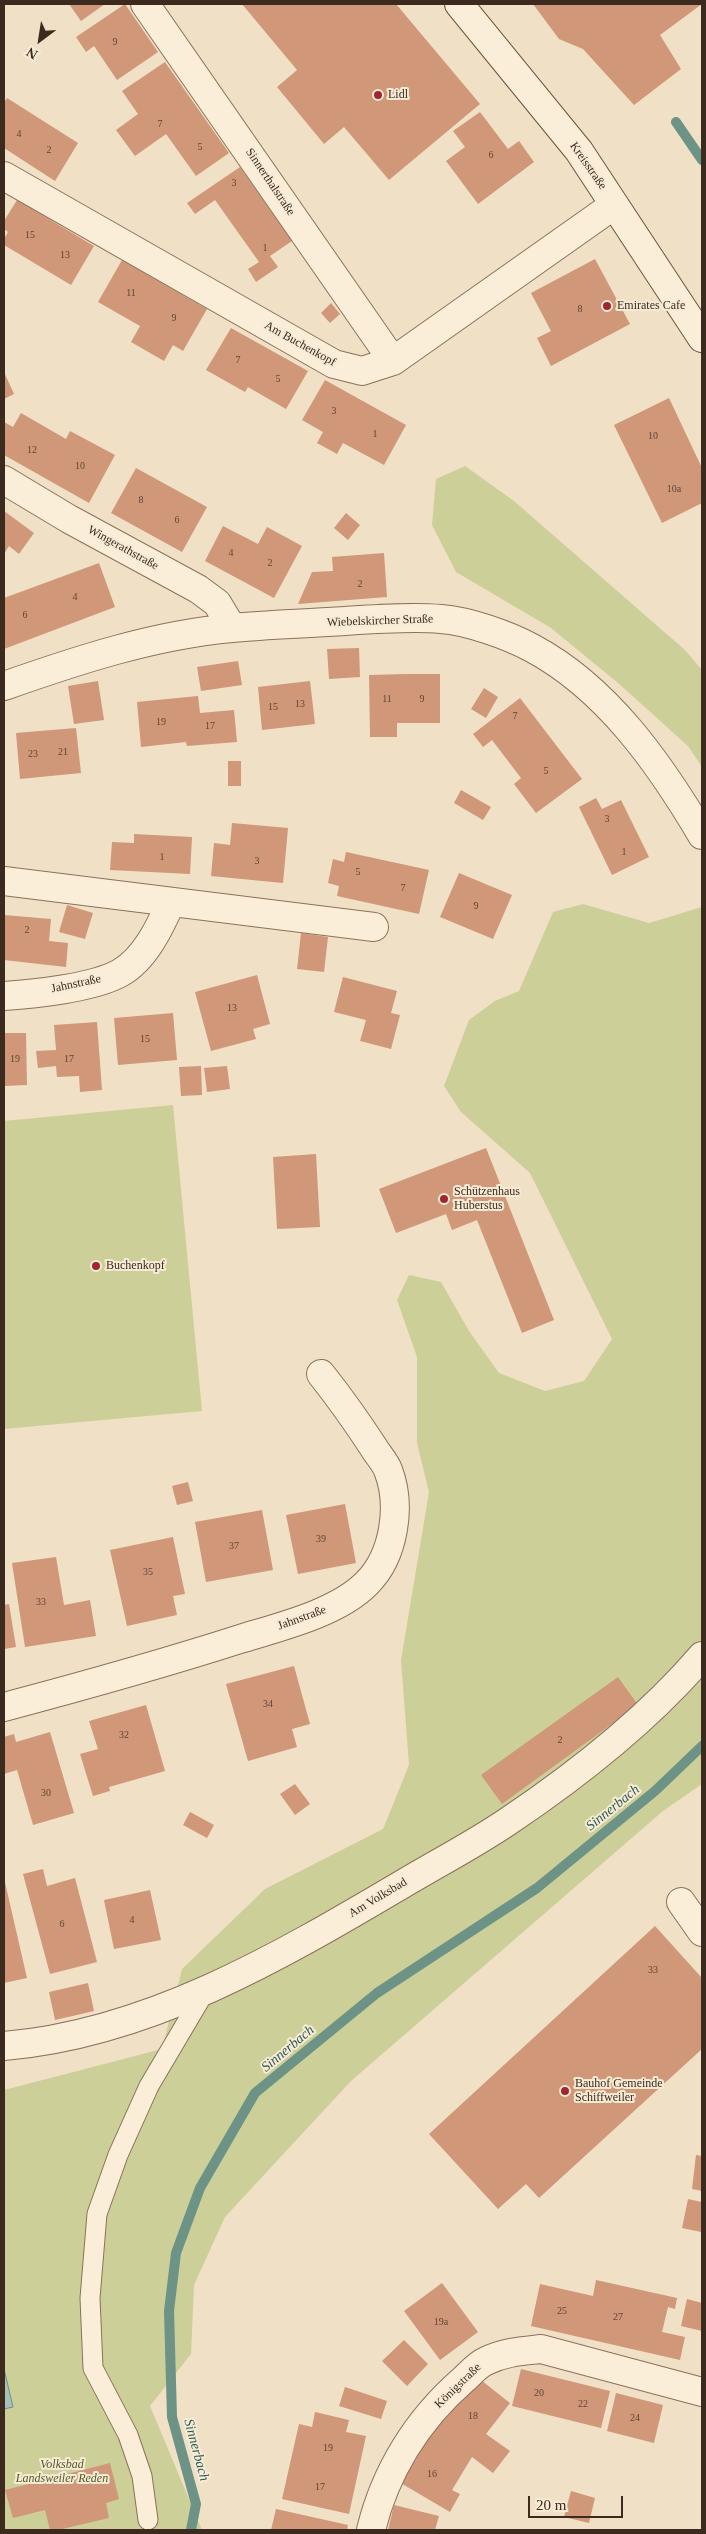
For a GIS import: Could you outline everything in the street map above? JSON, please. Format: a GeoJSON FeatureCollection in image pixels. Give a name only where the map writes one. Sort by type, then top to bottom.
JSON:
{"type":"FeatureCollection","features":[{"type":"Feature","properties":{"kind":"street","name":"Sinnerthalstraße"},"geometry":{"type":"LineString","coordinates":[[145,4],[393,362]]}},
{"type":"Feature","properties":{"kind":"street","name":"Kreisstraße"},"geometry":{"type":"LineString","coordinates":[[459,4],[578,151],[702,338]]}},
{"type":"Feature","properties":{"kind":"street","name":"Am Buchenkopf"},"geometry":{"type":"LineString","coordinates":[[4,176],[334,364],[362,371],[393,362],[614,204]]}},
{"type":"Feature","properties":{"kind":"street","name":"Wingerathstraße"},"geometry":{"type":"LineString","coordinates":[[4,480],[69,519],[198,589],[217,602],[232,628]]}},
{"type":"Feature","properties":{"kind":"street","name":"Wiebelskircher Straße"},"geometry":{"type":"LineString","coordinates":[[4,686],[106,652],[176,636],[232,628],[441,618],[486,629],[532,648],[569,672],[628,726],[671,783],[702,835]]}},
{"type":"Feature","properties":{"kind":"street"},"geometry":{"type":"LineString","coordinates":[[4,880],[374,927]]}},
{"type":"Feature","properties":{"kind":"street","name":"Jahnstraße"},"geometry":{"type":"LineString","coordinates":[[4,996],[99,981],[121,972],[142,953],[161,926],[171,902]]}},
{"type":"Feature","properties":{"kind":"street","name":"Jahnstraße"},"geometry":{"type":"LineString","coordinates":[[4,1707],[129,1674],[278,1627],[336,1605],[366,1584],[383,1561],[392,1536],[395,1505],[388,1470],[353,1415],[321,1374]]}},
{"type":"Feature","properties":{"kind":"street","name":"Am Volksbad"},"geometry":{"type":"LineString","coordinates":[[4,2046],[52,2040],[126,2020],[204,1993],[350,1915],[506,1822],[591,1760],[651,1708],[702,1656]]}},
{"type":"Feature","properties":{"kind":"street"},"geometry":{"type":"LineString","coordinates":[[681,1902],[702,1932]]}},
{"type":"Feature","properties":{"kind":"street","name":"Königstraße"},"geometry":{"type":"LineString","coordinates":[[371,2530],[389,2474],[415,2432],[448,2393],[484,2361],[514,2351],[541,2349],[702,2392]]}},
{"type":"Feature","properties":{"kind":"lane"},"geometry":{"type":"LineString","coordinates":[[148,2520],[142,2476],[128,2435],[93,2368],[90,2298],[97,2214],[118,2155],[149,2086],[204,1993]]}},
{"type":"Feature","properties":{"kind":"green space"},"geometry":{"type":"Polygon","coordinates":[[[465,466],[514,501],[685,650],[702,670],[702,767],[688,746],[618,683],[551,628],[456,572],[432,525],[436,479],[465,466]]]}},
{"type":"Feature","properties":{"kind":"green space","name":"Volksbad Landsweiler Reden"},"geometry":{"type":"Polygon","coordinates":[[[583,904],[649,923],[702,907],[702,1784],[663,1811],[351,2081],[225,2217],[194,2285],[191,2354],[150,2406],[202,2530],[4,2530],[4,2090],[162,2049],[182,1969],[265,1889],[383,1829],[409,1765],[401,1660],[429,1492],[417,1443],[417,1357],[397,1300],[409,1275],[441,1282],[469,1331],[499,1373],[545,1391],[584,1381],[612,1339],[530,1173],[461,1112],[444,1086],[469,1020],[495,1001],[519,991],[553,912],[583,904]]]}},
{"type":"Feature","properties":{"kind":"green space","name":"Buchenkopf"},"geometry":{"type":"Polygon","coordinates":[[[173,1105],[202,1411],[4,1429],[4,1121],[173,1105]]]}},
{"type":"Feature","properties":{"kind":"water"},"geometry":{"type":"Polygon","coordinates":[[[4,2369],[13,2407],[4,2409],[4,2369]]]}},
{"type":"Feature","properties":{"kind":"building"},"geometry":{"type":"Polygon","coordinates":[[[69,4],[105,4],[81,21],[69,4]]]}},
{"type":"Feature","properties":{"kind":"building"},"geometry":{"type":"Polygon","coordinates":[[[125,4],[158,52],[117,80],[94,46],[86,52],[76,37],[125,4]]]}},
{"type":"Feature","properties":{"kind":"building","name":"Lidl"},"geometry":{"type":"Polygon","coordinates":[[[242,4],[396,4],[480,104],[389,180],[344,127],[324,144],[277,87],[297,70],[242,4]]]}},
{"type":"Feature","properties":{"kind":"building"},"geometry":{"type":"Polygon","coordinates":[[[533,4],[702,4],[660,35],[681,69],[634,105],[583,49],[559,39],[533,4]]]}},
{"type":"Feature","properties":{"kind":"building"},"geometry":{"type":"Polygon","coordinates":[[[165,62],[229,153],[196,176],[166,134],[135,156],[116,130],[138,114],[122,91],[165,62]]]}},
{"type":"Feature","properties":{"kind":"building"},"geometry":{"type":"Polygon","coordinates":[[[7,98],[78,143],[55,181],[4,148],[4,103],[7,98]]]}},
{"type":"Feature","properties":{"kind":"building"},"geometry":{"type":"Polygon","coordinates":[[[480,112],[508,149],[519,141],[534,162],[478,204],[446,161],[465,147],[453,131],[480,112]]]}},
{"type":"Feature","properties":{"kind":"building"},"geometry":{"type":"Polygon","coordinates":[[[240,167],[292,241],[270,256],[278,267],[256,282],[248,269],[259,262],[215,200],[195,214],[187,203],[240,167]]]}},
{"type":"Feature","properties":{"kind":"building"},"geometry":{"type":"Polygon","coordinates":[[[17,200],[94,246],[71,285],[4,245],[4,239],[8,232],[4,229],[4,221],[17,200]]]}},
{"type":"Feature","properties":{"kind":"building"},"geometry":{"type":"Polygon","coordinates":[[[595,259],[630,324],[551,366],[537,338],[551,331],[531,293],[595,259]]]}},
{"type":"Feature","properties":{"kind":"building"},"geometry":{"type":"Polygon","coordinates":[[[122,260],[207,309],[183,351],[173,345],[164,361],[131,342],[140,326],[98,302],[122,260]]]}},
{"type":"Feature","properties":{"kind":"building"},"geometry":{"type":"Polygon","coordinates":[[[331,303],[340,314],[330,323],[321,313],[331,303]]]}},
{"type":"Feature","properties":{"kind":"building"},"geometry":{"type":"Polygon","coordinates":[[[231,328],[308,371],[286,409],[248,387],[245,392],[206,370],[231,328]]]}},
{"type":"Feature","properties":{"kind":"building"},"geometry":{"type":"Polygon","coordinates":[[[4,372],[14,394],[4,399],[4,372]]]}},
{"type":"Feature","properties":{"kind":"building"},"geometry":{"type":"Polygon","coordinates":[[[325,380],[406,425],[384,465],[343,443],[337,454],[317,443],[323,432],[302,420],[325,380]]]}},
{"type":"Feature","properties":{"kind":"building"},"geometry":{"type":"Polygon","coordinates":[[[669,398],[702,468],[702,503],[662,523],[614,425],[669,398]]]}},
{"type":"Feature","properties":{"kind":"building"},"geometry":{"type":"Polygon","coordinates":[[[21,413],[66,439],[70,431],[115,455],[89,503],[4,455],[4,422],[13,427],[21,413]]]}},
{"type":"Feature","properties":{"kind":"building"},"geometry":{"type":"Polygon","coordinates":[[[136,468],[207,507],[182,552],[111,513],[136,468]]]}},
{"type":"Feature","properties":{"kind":"building"},"geometry":{"type":"Polygon","coordinates":[[[4,511],[34,533],[19,554],[9,546],[4,554],[4,511]]]}},
{"type":"Feature","properties":{"kind":"building"},"geometry":{"type":"Polygon","coordinates":[[[346,513],[360,525],[348,540],[334,528],[346,513]]]}},
{"type":"Feature","properties":{"kind":"building"},"geometry":{"type":"Polygon","coordinates":[[[223,526],[258,544],[267,527],[302,546],[274,598],[205,561],[223,526]]]}},
{"type":"Feature","properties":{"kind":"building"},"geometry":{"type":"Polygon","coordinates":[[[384,553],[387,597],[298,604],[312,572],[333,571],[332,557],[384,553]]]}},
{"type":"Feature","properties":{"kind":"building"},"geometry":{"type":"Polygon","coordinates":[[[99,563],[115,607],[4,649],[4,598],[99,563]]]}},
{"type":"Feature","properties":{"kind":"building"},"geometry":{"type":"Polygon","coordinates":[[[359,648],[360,677],[329,679],[327,649],[359,648]]]}},
{"type":"Feature","properties":{"kind":"building"},"geometry":{"type":"Polygon","coordinates":[[[238,661],[242,685],[201,691],[197,667],[238,661]]]}},
{"type":"Feature","properties":{"kind":"building"},"geometry":{"type":"Polygon","coordinates":[[[440,674],[440,723],[397,723],[397,737],[370,737],[369,675],[440,674]]]}},
{"type":"Feature","properties":{"kind":"building"},"geometry":{"type":"Polygon","coordinates":[[[98,681],[104,720],[74,724],[68,686],[98,681]]]}},
{"type":"Feature","properties":{"kind":"building"},"geometry":{"type":"Polygon","coordinates":[[[310,681],[315,724],[262,730],[258,687],[310,681]]]}},
{"type":"Feature","properties":{"kind":"building"},"geometry":{"type":"Polygon","coordinates":[[[484,688],[498,697],[486,718],[471,709],[484,688]]]}},
{"type":"Feature","properties":{"kind":"building"},"geometry":{"type":"Polygon","coordinates":[[[198,696],[200,713],[234,710],[237,742],[187,746],[186,742],[141,747],[137,702],[198,696]]]}},
{"type":"Feature","properties":{"kind":"building"},"geometry":{"type":"Polygon","coordinates":[[[520,698],[582,779],[536,813],[514,784],[521,778],[492,740],[483,747],[473,734],[520,698]]]}},
{"type":"Feature","properties":{"kind":"building"},"geometry":{"type":"Polygon","coordinates":[[[76,728],[81,773],[20,779],[16,733],[76,728]]]}},
{"type":"Feature","properties":{"kind":"building"},"geometry":{"type":"Polygon","coordinates":[[[228,761],[241,761],[241,786],[228,786],[228,761]]]}},
{"type":"Feature","properties":{"kind":"building"},"geometry":{"type":"Polygon","coordinates":[[[461,790],[491,807],[483,820],[454,803],[461,790]]]}},
{"type":"Feature","properties":{"kind":"building"},"geometry":{"type":"Polygon","coordinates":[[[596,798],[602,809],[621,800],[649,857],[612,875],[579,807],[596,798]]]}},
{"type":"Feature","properties":{"kind":"building"},"geometry":{"type":"Polygon","coordinates":[[[232,823],[288,828],[283,883],[211,876],[214,843],[230,845],[232,823]]]}},
{"type":"Feature","properties":{"kind":"building"},"geometry":{"type":"Polygon","coordinates":[[[134,834],[192,837],[190,874],[110,870],[112,842],[134,843],[134,834]]]}},
{"type":"Feature","properties":{"kind":"building"},"geometry":{"type":"Polygon","coordinates":[[[346,852],[429,870],[419,914],[337,896],[339,886],[328,883],[333,859],[344,862],[346,852]]]}},
{"type":"Feature","properties":{"kind":"building"},"geometry":{"type":"Polygon","coordinates":[[[459,873],[512,895],[493,939],[440,917],[459,873]]]}},
{"type":"Feature","properties":{"kind":"building"},"geometry":{"type":"Polygon","coordinates":[[[67,905],[93,913],[85,939],[59,932],[67,905]]]}},
{"type":"Feature","properties":{"kind":"building"},"geometry":{"type":"Polygon","coordinates":[[[4,915],[51,919],[49,941],[68,943],[66,967],[4,960],[4,915]]]}},
{"type":"Feature","properties":{"kind":"building"},"geometry":{"type":"Polygon","coordinates":[[[301,933],[328,937],[324,972],[297,969],[301,933]]]}},
{"type":"Feature","properties":{"kind":"building"},"geometry":{"type":"Polygon","coordinates":[[[257,975],[270,1024],[253,1029],[256,1039],[211,1051],[195,992],[257,975]]]}},
{"type":"Feature","properties":{"kind":"building"},"geometry":{"type":"Polygon","coordinates":[[[343,977],[397,991],[391,1013],[400,1015],[391,1049],[360,1041],[366,1020],[334,1012],[343,977]]]}},
{"type":"Feature","properties":{"kind":"building"},"geometry":{"type":"Polygon","coordinates":[[[173,1013],[177,1060],[118,1065],[114,1018],[173,1013]]]}},
{"type":"Feature","properties":{"kind":"building"},"geometry":{"type":"Polygon","coordinates":[[[97,1022],[102,1090],[80,1092],[79,1076],[57,1077],[56,1066],[38,1068],[36,1051],[56,1050],[54,1025],[97,1022]]]}},
{"type":"Feature","properties":{"kind":"building"},"geometry":{"type":"Polygon","coordinates":[[[4,1033],[26,1033],[27,1085],[4,1086],[4,1033]]]}},
{"type":"Feature","properties":{"kind":"building"},"geometry":{"type":"Polygon","coordinates":[[[201,1066],[202,1095],[181,1096],[179,1067],[201,1066]]]}},
{"type":"Feature","properties":{"kind":"building"},"geometry":{"type":"Polygon","coordinates":[[[227,1066],[230,1089],[207,1092],[204,1068],[227,1066]]]}},
{"type":"Feature","properties":{"kind":"building","name":"Schützenhaus Huberstus"},"geometry":{"type":"Polygon","coordinates":[[[486,1148],[554,1320],[522,1333],[477,1220],[452,1230],[446,1214],[396,1233],[379,1189],[486,1148]]]}},
{"type":"Feature","properties":{"kind":"building"},"geometry":{"type":"Polygon","coordinates":[[[316,1154],[320,1227],[277,1229],[273,1157],[316,1154]]]}},
{"type":"Feature","properties":{"kind":"building"},"geometry":{"type":"Polygon","coordinates":[[[188,1482],[193,1501],[177,1505],[172,1486],[188,1482]]]}},
{"type":"Feature","properties":{"kind":"building"},"geometry":{"type":"Polygon","coordinates":[[[345,1504],[356,1563],[298,1574],[286,1515],[345,1504]]]}},
{"type":"Feature","properties":{"kind":"building"},"geometry":{"type":"Polygon","coordinates":[[[262,1510],[273,1570],[206,1582],[195,1522],[262,1510]]]}},
{"type":"Feature","properties":{"kind":"building"},"geometry":{"type":"Polygon","coordinates":[[[173,1537],[185,1594],[173,1596],[177,1615],[127,1626],[110,1550],[173,1537]]]}},
{"type":"Feature","properties":{"kind":"building"},"geometry":{"type":"Polygon","coordinates":[[[56,1557],[64,1605],[90,1600],[96,1636],[25,1647],[12,1563],[56,1557]]]}},
{"type":"Feature","properties":{"kind":"building"},"geometry":{"type":"Polygon","coordinates":[[[9,1604],[16,1647],[4,1649],[4,1605],[9,1604]]]}},
{"type":"Feature","properties":{"kind":"building"},"geometry":{"type":"Polygon","coordinates":[[[294,1666],[310,1724],[292,1729],[297,1747],[248,1761],[226,1684],[294,1666]]]}},
{"type":"Feature","properties":{"kind":"building"},"geometry":{"type":"Polygon","coordinates":[[[618,1677],[638,1705],[502,1804],[481,1775],[618,1677]]]}},
{"type":"Feature","properties":{"kind":"building"},"geometry":{"type":"Polygon","coordinates":[[[146,1705],[165,1771],[109,1787],[110,1791],[93,1796],[80,1754],[98,1749],[89,1721],[146,1705]]]}},
{"type":"Feature","properties":{"kind":"building"},"geometry":{"type":"Polygon","coordinates":[[[50,1732],[74,1813],[33,1825],[17,1770],[4,1774],[4,1737],[14,1734],[16,1742],[50,1732]]]}},
{"type":"Feature","properties":{"kind":"building"},"geometry":{"type":"Polygon","coordinates":[[[295,1784],[310,1804],[295,1815],[280,1794],[295,1784]]]}},
{"type":"Feature","properties":{"kind":"building"},"geometry":{"type":"Polygon","coordinates":[[[190,1812],[214,1825],[207,1838],[183,1825],[190,1812]]]}},
{"type":"Feature","properties":{"kind":"building"},"geometry":{"type":"Polygon","coordinates":[[[43,1869],[47,1886],[75,1878],[97,1962],[50,1974],[23,1874],[43,1869]]]}},
{"type":"Feature","properties":{"kind":"building"},"geometry":{"type":"Polygon","coordinates":[[[4,1878],[27,1978],[4,1983],[4,1878]]]}},
{"type":"Feature","properties":{"kind":"building"},"geometry":{"type":"Polygon","coordinates":[[[150,1890],[161,1940],[114,1949],[104,1900],[150,1890]]]}},
{"type":"Feature","properties":{"kind":"building","name":"Bauhof Gemeinde Schiffweiler"},"geometry":{"type":"Polygon","coordinates":[[[655,1926],[702,1978],[702,2049],[539,2198],[526,2184],[498,2209],[429,2134],[655,1926]]]}},
{"type":"Feature","properties":{"kind":"building"},"geometry":{"type":"Polygon","coordinates":[[[88,1983],[94,2011],[55,2020],[49,1992],[88,1983]]]}},
{"type":"Feature","properties":{"kind":"building"},"geometry":{"type":"Polygon","coordinates":[[[696,2155],[702,2156],[702,2191],[692,2189],[696,2155]]]}},
{"type":"Feature","properties":{"kind":"building"},"geometry":{"type":"Polygon","coordinates":[[[688,2199],[702,2202],[701,2232],[682,2228],[688,2199]]]}},
{"type":"Feature","properties":{"kind":"building"},"geometry":{"type":"Polygon","coordinates":[[[596,2280],[677,2298],[675,2309],[668,2307],[662,2332],[685,2337],[680,2360],[531,2326],[540,2284],[593,2296],[596,2280]]]}},
{"type":"Feature","properties":{"kind":"building"},"geometry":{"type":"Polygon","coordinates":[[[442,2283],[478,2332],[440,2360],[404,2311],[442,2283]]]}},
{"type":"Feature","properties":{"kind":"building"},"geometry":{"type":"Polygon","coordinates":[[[687,2299],[702,2303],[702,2331],[681,2326],[687,2299]]]}},
{"type":"Feature","properties":{"kind":"building"},"geometry":{"type":"Polygon","coordinates":[[[404,2340],[428,2364],[407,2386],[382,2361],[404,2340]]]}},
{"type":"Feature","properties":{"kind":"building"},"geometry":{"type":"Polygon","coordinates":[[[521,2369],[610,2391],[601,2428],[512,2406],[521,2369]]]}},
{"type":"Feature","properties":{"kind":"building"},"geometry":{"type":"Polygon","coordinates":[[[477,2377],[510,2403],[486,2434],[510,2451],[493,2473],[472,2457],[452,2490],[460,2494],[450,2512],[399,2482],[434,2430],[477,2377]]]}},
{"type":"Feature","properties":{"kind":"building"},"geometry":{"type":"Polygon","coordinates":[[[345,2387],[387,2401],[381,2419],[339,2406],[345,2387]]]}},
{"type":"Feature","properties":{"kind":"building"},"geometry":{"type":"Polygon","coordinates":[[[616,2393],[663,2405],[654,2443],[607,2431],[616,2393]]]}},
{"type":"Feature","properties":{"kind":"building"},"geometry":{"type":"Polygon","coordinates":[[[315,2412],[349,2420],[346,2432],[366,2436],[349,2514],[282,2499],[299,2424],[312,2427],[315,2412]]]}},
{"type":"Feature","properties":{"kind":"building"},"geometry":{"type":"Polygon","coordinates":[[[110,2463],[119,2499],[106,2503],[109,2518],[58,2530],[50,2530],[45,2510],[13,2518],[5,2490],[110,2463]]]}},
{"type":"Feature","properties":{"kind":"building"},"geometry":{"type":"Polygon","coordinates":[[[571,2491],[595,2498],[589,2523],[564,2517],[571,2491]]]}},
{"type":"Feature","properties":{"kind":"building"},"geometry":{"type":"Polygon","coordinates":[[[394,2505],[439,2516],[435,2530],[388,2530],[394,2505]]]}},
{"type":"Feature","properties":{"kind":"building"},"geometry":{"type":"Polygon","coordinates":[[[276,2509],[348,2525],[347,2530],[271,2530],[276,2509]]]}},
{"type":"Feature","properties":{"kind":"waterway","name":"Sinnerbach"},"geometry":{"type":"LineString","coordinates":[[676,122],[702,160]]}},
{"type":"Feature","properties":{"kind":"waterway","name":"Sinnerbach"},"geometry":{"type":"LineString","coordinates":[[191,2530],[196,2504],[172,2417],[169,2311],[176,2253],[200,2188],[255,2093],[377,1993],[537,1888],[655,1791],[702,1746]]}},
{"type":"Feature","properties":{"kind":"place","name":"Lidl"},"geometry":{"type":"Point","coordinates":[378,95]}},
{"type":"Feature","properties":{"kind":"place","name":"Emirates Cafe"},"geometry":{"type":"Point","coordinates":[607,306]}},
{"type":"Feature","properties":{"kind":"place","name":"Schützenhaus Huberstus"},"geometry":{"type":"Point","coordinates":[444,1199]}},
{"type":"Feature","properties":{"kind":"place","name":"Buchenkopf"},"geometry":{"type":"Point","coordinates":[96,1266]}},
{"type":"Feature","properties":{"kind":"place","name":"Bauhof Gemeinde Schiffweiler"},"geometry":{"type":"Point","coordinates":[565,2091]}}]}
